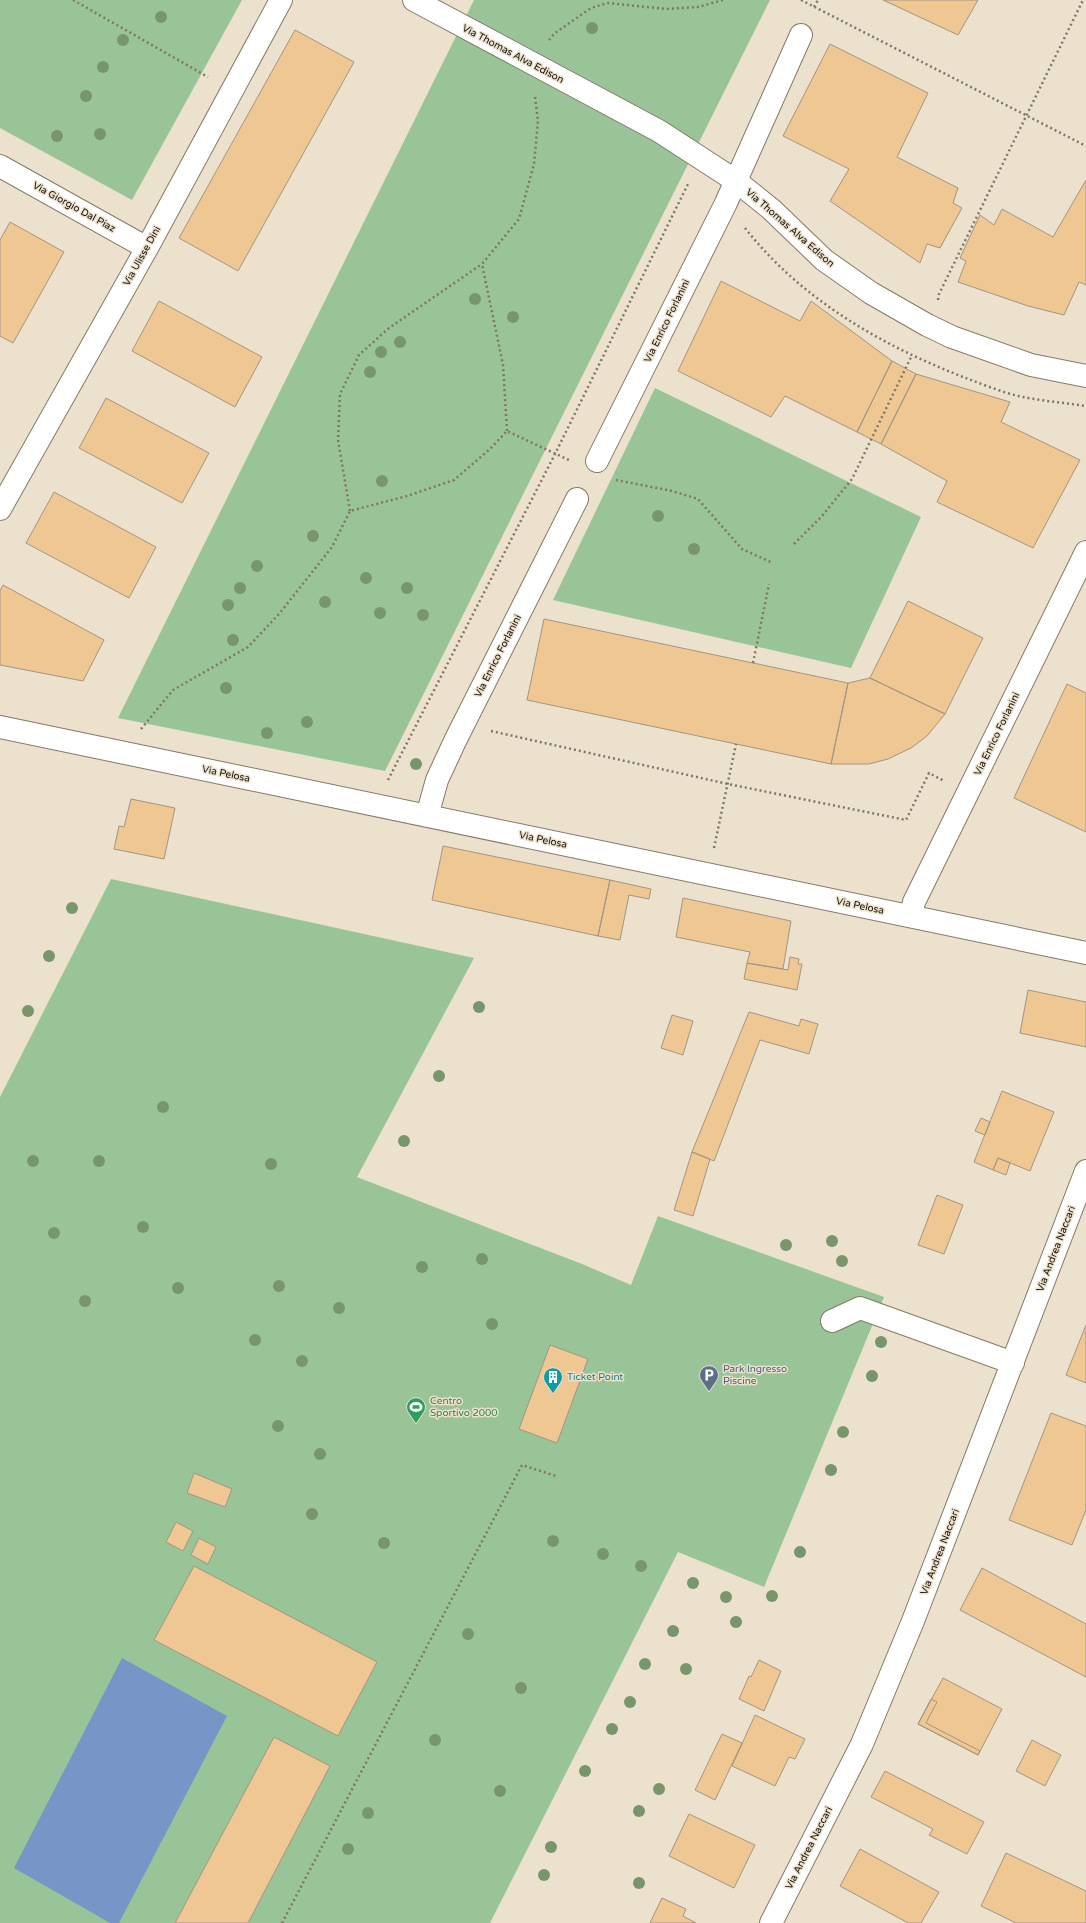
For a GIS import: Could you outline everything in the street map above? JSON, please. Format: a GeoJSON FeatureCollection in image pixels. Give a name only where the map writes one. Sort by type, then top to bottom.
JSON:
{"type":"FeatureCollection","features":[{"type":"Feature","properties":{"kind":"street","name":"Via Ulisse Dini"},"geometry":{"type":"LineString","coordinates":[[0,509],[147,248],[281,0]]}},
{"type":"Feature","properties":{"kind":"street","name":"Via Thomas Alva Edison"},"geometry":{"type":"LineString","coordinates":[[414,0],[659,131],[736,181],[771,209],[824,260],[871,293],[927,326],[952,337],[1030,365],[1086,376]]}},
{"type":"Feature","properties":{"kind":"street"},"geometry":{"type":"LineString","coordinates":[[736,181],[801,35]]}},
{"type":"Feature","properties":{"kind":"street","name":"Via Giorgio Dal Piaz"},"geometry":{"type":"LineString","coordinates":[[0,166],[147,248]]}},
{"type":"Feature","properties":{"kind":"street","name":"Via Enrico Forlanini"},"geometry":{"type":"LineString","coordinates":[[597,461],[736,181]]}},
{"type":"Feature","properties":{"kind":"street","name":"Via Enrico Forlanini"},"geometry":{"type":"LineString","coordinates":[[427,816],[437,780],[452,748],[577,499]]}},
{"type":"Feature","properties":{"kind":"street","name":"Via Enrico Forlanini"},"geometry":{"type":"LineString","coordinates":[[911,916],[914,902],[1086,552]]}},
{"type":"Feature","properties":{"kind":"street","name":"Via Pelosa"},"geometry":{"type":"LineString","coordinates":[[0,727],[1086,952]]}},
{"type":"Feature","properties":{"kind":"street","name":"Via Andrea Naccari"},"geometry":{"type":"LineString","coordinates":[[771,1923],[862,1744],[913,1621],[1013,1362],[1079,1211],[1086,1171]]}},
{"type":"Feature","properties":{"kind":"street"},"geometry":{"type":"LineString","coordinates":[[832,1321],[860,1308],[1013,1362]]}},
{"type":"Feature","properties":{"kind":"path"},"geometry":{"type":"LineString","coordinates":[[73,0],[209,78],[212,71]]}},
{"type":"Feature","properties":{"kind":"path"},"geometry":{"type":"LineString","coordinates":[[548,42],[555,33],[591,8],[608,2],[666,9],[698,7],[723,0]]}},
{"type":"Feature","properties":{"kind":"path"},"geometry":{"type":"LineString","coordinates":[[801,0],[1086,146]]}},
{"type":"Feature","properties":{"kind":"path"},"geometry":{"type":"LineString","coordinates":[[936,307],[939,294],[1025,115],[1083,0]]}},
{"type":"Feature","properties":{"kind":"path"},"geometry":{"type":"LineString","coordinates":[[138,734],[173,690],[248,647],[279,614],[332,547],[350,511],[338,440],[340,394],[359,355],[389,328],[482,264],[519,220],[534,164],[538,122],[535,97]]}},
{"type":"Feature","properties":{"kind":"path"},"geometry":{"type":"LineString","coordinates":[[385,784],[555,454],[689,182]]}},
{"type":"Feature","properties":{"kind":"path"},"geometry":{"type":"LineString","coordinates":[[350,511],[407,496],[454,480],[490,449],[507,431],[503,365],[482,264]]}},
{"type":"Feature","properties":{"kind":"path"},"geometry":{"type":"LineString","coordinates":[[794,544],[822,516],[852,479],[912,355]]}},
{"type":"Feature","properties":{"kind":"path"},"geometry":{"type":"LineString","coordinates":[[507,431],[574,462]]}},
{"type":"Feature","properties":{"kind":"path"},"geometry":{"type":"LineString","coordinates":[[614,480],[621,483],[672,491],[698,499],[742,549],[773,563]]}},
{"type":"Feature","properties":{"kind":"path"},"geometry":{"type":"LineString","coordinates":[[753,663],[769,584]]}},
{"type":"Feature","properties":{"kind":"path"},"geometry":{"type":"LineString","coordinates":[[488,731],[728,784],[906,820],[929,773],[968,793]]}},
{"type":"Feature","properties":{"kind":"path"},"geometry":{"type":"LineString","coordinates":[[713,854],[736,744]]}},
{"type":"Feature","properties":{"kind":"path"},"geometry":{"type":"LineString","coordinates":[[282,1923],[522,1465],[556,1476]]}},
{"type":"Feature","properties":{"kind":"green space"},"geometry":{"type":"Polygon","coordinates":[[[0,0],[242,0],[132,200],[0,128],[0,0]]]}},
{"type":"Feature","properties":{"kind":"green space"},"geometry":{"type":"Polygon","coordinates":[[[474,0],[770,0],[385,771],[118,718],[474,0]]]}},
{"type":"Feature","properties":{"kind":"green space"},"geometry":{"type":"Polygon","coordinates":[[[655,388],[921,517],[851,668],[553,600],[655,388]]]}},
{"type":"Feature","properties":{"kind":"green space","name":"Centro Sportivo 2000"},"geometry":{"type":"Polygon","coordinates":[[[111,879],[474,958],[357,1177],[582,1264],[631,1285],[658,1216],[884,1297],[764,1587],[678,1552],[490,1923],[0,1923],[0,1097],[111,879]]]}},
{"type":"Feature","properties":{"kind":"water"},"geometry":{"type":"Polygon","coordinates":[[[122,1658],[227,1716],[119,1923],[110,1923],[14,1868],[122,1658]]]}},
{"type":"Feature","properties":{"kind":"building"},"geometry":{"type":"Polygon","coordinates":[[[883,0],[978,0],[958,35],[883,0]]]}},
{"type":"Feature","properties":{"kind":"building"},"geometry":{"type":"Polygon","coordinates":[[[295,30],[354,62],[238,271],[179,238],[295,30]]]}},
{"type":"Feature","properties":{"kind":"building"},"geometry":{"type":"Polygon","coordinates":[[[830,44],[928,93],[897,157],[958,188],[953,203],[962,208],[940,248],[927,244],[920,263],[830,201],[849,169],[783,136],[830,44]]]}},
{"type":"Feature","properties":{"kind":"building"},"geometry":{"type":"Polygon","coordinates":[[[1086,180],[1086,285],[1079,282],[1064,315],[1028,306],[958,282],[966,261],[960,258],[980,215],[994,225],[1002,209],[1053,237],[1086,180]]]}},
{"type":"Feature","properties":{"kind":"building"},"geometry":{"type":"Polygon","coordinates":[[[10,222],[64,252],[13,343],[0,336],[0,240],[10,222]]]}},
{"type":"Feature","properties":{"kind":"building"},"geometry":{"type":"Polygon","coordinates":[[[721,281],[800,321],[811,301],[892,361],[857,432],[785,396],[771,417],[678,371],[721,281]]]}},
{"type":"Feature","properties":{"kind":"building"},"geometry":{"type":"Polygon","coordinates":[[[159,301],[262,357],[235,407],[132,351],[159,301]]]}},
{"type":"Feature","properties":{"kind":"building"},"geometry":{"type":"Polygon","coordinates":[[[892,361],[916,374],[881,444],[857,432],[892,361]]]}},
{"type":"Feature","properties":{"kind":"building"},"geometry":{"type":"Polygon","coordinates":[[[916,374],[1010,402],[1001,422],[1080,460],[1033,548],[937,502],[947,481],[881,444],[916,374]]]}},
{"type":"Feature","properties":{"kind":"building"},"geometry":{"type":"Polygon","coordinates":[[[106,398],[209,453],[182,503],[79,448],[106,398]]]}},
{"type":"Feature","properties":{"kind":"building"},"geometry":{"type":"Polygon","coordinates":[[[54,492],[156,547],[129,598],[26,543],[54,492]]]}},
{"type":"Feature","properties":{"kind":"building"},"geometry":{"type":"Polygon","coordinates":[[[3,585],[104,640],[83,681],[0,665],[0,591],[3,585]]]}},
{"type":"Feature","properties":{"kind":"building"},"geometry":{"type":"Polygon","coordinates":[[[908,601],[983,638],[945,714],[870,678],[908,601]]]}},
{"type":"Feature","properties":{"kind":"building"},"geometry":{"type":"Polygon","coordinates":[[[544,619],[848,683],[831,764],[527,700],[544,619]]]}},
{"type":"Feature","properties":{"kind":"building"},"geometry":{"type":"Polygon","coordinates":[[[870,678],[945,714],[927,736],[911,748],[888,759],[869,764],[831,764],[848,683],[870,678]]]}},
{"type":"Feature","properties":{"kind":"building"},"geometry":{"type":"Polygon","coordinates":[[[1067,684],[1086,693],[1086,832],[1014,798],[1067,684]]]}},
{"type":"Feature","properties":{"kind":"building"},"geometry":{"type":"Polygon","coordinates":[[[131,799],[175,808],[164,859],[114,849],[119,826],[124,827],[131,799]]]}},
{"type":"Feature","properties":{"kind":"building"},"geometry":{"type":"Polygon","coordinates":[[[443,846],[610,880],[598,936],[432,900],[443,846]]]}},
{"type":"Feature","properties":{"kind":"building"},"geometry":{"type":"Polygon","coordinates":[[[610,880],[651,889],[649,899],[629,895],[620,940],[598,936],[610,880]]]}},
{"type":"Feature","properties":{"kind":"building"},"geometry":{"type":"Polygon","coordinates":[[[683,898],[791,921],[783,969],[747,963],[750,952],[676,937],[683,898]]]}},
{"type":"Feature","properties":{"kind":"building"},"geometry":{"type":"Polygon","coordinates":[[[790,957],[799,959],[798,964],[802,964],[797,990],[744,979],[747,963],[788,970],[790,957]]]}},
{"type":"Feature","properties":{"kind":"building"},"geometry":{"type":"Polygon","coordinates":[[[1028,990],[1086,1002],[1086,1047],[1020,1033],[1028,990]]]}},
{"type":"Feature","properties":{"kind":"building"},"geometry":{"type":"Polygon","coordinates":[[[749,1012],[799,1026],[801,1019],[818,1024],[809,1054],[760,1040],[714,1161],[692,1152],[749,1012]]]}},
{"type":"Feature","properties":{"kind":"building"},"geometry":{"type":"Polygon","coordinates":[[[672,1015],[693,1021],[683,1055],[661,1048],[672,1015]]]}},
{"type":"Feature","properties":{"kind":"building"},"geometry":{"type":"Polygon","coordinates":[[[1002,1091],[1054,1112],[1030,1171],[998,1158],[993,1170],[974,1162],[1002,1091]]]}},
{"type":"Feature","properties":{"kind":"building"},"geometry":{"type":"Polygon","coordinates":[[[981,1118],[990,1122],[985,1135],[975,1131],[981,1118]]]}},
{"type":"Feature","properties":{"kind":"building"},"geometry":{"type":"Polygon","coordinates":[[[692,1152],[710,1159],[693,1216],[674,1210],[692,1152]]]}},
{"type":"Feature","properties":{"kind":"building"},"geometry":{"type":"Polygon","coordinates":[[[998,1158],[1010,1163],[1006,1175],[993,1170],[998,1158]]]}},
{"type":"Feature","properties":{"kind":"building"},"geometry":{"type":"Polygon","coordinates":[[[937,1195],[963,1205],[944,1254],[918,1245],[937,1195]]]}},
{"type":"Feature","properties":{"kind":"building"},"geometry":{"type":"Polygon","coordinates":[[[1086,1325],[1086,1383],[1066,1375],[1086,1325]]]}},
{"type":"Feature","properties":{"kind":"building","name":"Ticket Point"},"geometry":{"type":"Polygon","coordinates":[[[550,1345],[588,1359],[557,1443],[519,1429],[550,1345]]]}},
{"type":"Feature","properties":{"kind":"building"},"geometry":{"type":"Polygon","coordinates":[[[1051,1413],[1086,1426],[1086,1510],[1072,1545],[1009,1520],[1051,1413]]]}},
{"type":"Feature","properties":{"kind":"building"},"geometry":{"type":"Polygon","coordinates":[[[194,1473],[232,1489],[225,1507],[187,1493],[194,1473]]]}},
{"type":"Feature","properties":{"kind":"building"},"geometry":{"type":"Polygon","coordinates":[[[176,1522],[193,1531],[183,1551],[166,1542],[176,1522]]]}},
{"type":"Feature","properties":{"kind":"building"},"geometry":{"type":"Polygon","coordinates":[[[199,1538],[216,1547],[208,1564],[191,1555],[199,1538]]]}},
{"type":"Feature","properties":{"kind":"building"},"geometry":{"type":"Polygon","coordinates":[[[194,1566],[377,1662],[338,1736],[154,1640],[194,1566]]]}},
{"type":"Feature","properties":{"kind":"building"},"geometry":{"type":"Polygon","coordinates":[[[982,1568],[1086,1624],[1086,1677],[960,1610],[982,1568]]]}},
{"type":"Feature","properties":{"kind":"building"},"geometry":{"type":"Polygon","coordinates":[[[759,1660],[781,1671],[764,1711],[739,1699],[749,1676],[751,1677],[759,1660]]]}},
{"type":"Feature","properties":{"kind":"building"},"geometry":{"type":"Polygon","coordinates":[[[943,1678],[1002,1709],[978,1755],[918,1724],[943,1678]]]}},
{"type":"Feature","properties":{"kind":"building"},"geometry":{"type":"Polygon","coordinates":[[[931,1699],[937,1702],[926,1723],[980,1751],[978,1755],[918,1724],[931,1699]]]}},
{"type":"Feature","properties":{"kind":"building"},"geometry":{"type":"Polygon","coordinates":[[[755,1715],[805,1739],[795,1759],[789,1757],[775,1786],[732,1766],[755,1715]]]}},
{"type":"Feature","properties":{"kind":"building"},"geometry":{"type":"Polygon","coordinates":[[[722,1734],[742,1743],[715,1800],[695,1790],[722,1734]]]}},
{"type":"Feature","properties":{"kind":"building"},"geometry":{"type":"Polygon","coordinates":[[[274,1737],[330,1766],[248,1923],[175,1923],[274,1737]]]}},
{"type":"Feature","properties":{"kind":"building"},"geometry":{"type":"Polygon","coordinates":[[[1032,1740],[1061,1755],[1045,1786],[1016,1771],[1032,1740]]]}},
{"type":"Feature","properties":{"kind":"building"},"geometry":{"type":"Polygon","coordinates":[[[885,1771],[984,1822],[967,1854],[929,1835],[933,1829],[871,1797],[885,1771]]]}},
{"type":"Feature","properties":{"kind":"building"},"geometry":{"type":"Polygon","coordinates":[[[689,1814],[755,1845],[734,1888],[669,1856],[689,1814]]]}},
{"type":"Feature","properties":{"kind":"building"},"geometry":{"type":"Polygon","coordinates":[[[860,1849],[939,1892],[921,1923],[908,1923],[840,1886],[860,1849]]]}},
{"type":"Feature","properties":{"kind":"building"},"geometry":{"type":"Polygon","coordinates":[[[1006,1853],[1086,1891],[1086,1923],[1016,1923],[981,1906],[1006,1853]]]}},
{"type":"Feature","properties":{"kind":"building"},"geometry":{"type":"Polygon","coordinates":[[[662,1898],[686,1909],[683,1916],[696,1923],[650,1923],[662,1898]]]}},
{"type":"Feature","properties":{"kind":"place","name":"Park Ingresso Piscine"},"geometry":{"type":"Point","coordinates":[709,1392]}},
{"type":"Feature","properties":{"kind":"place","name":"Ticket Point"},"geometry":{"type":"Point","coordinates":[553,1394]}},
{"type":"Feature","properties":{"kind":"place","name":"Centro Sportivo 2000"},"geometry":{"type":"Point","coordinates":[416,1424]}}]}
